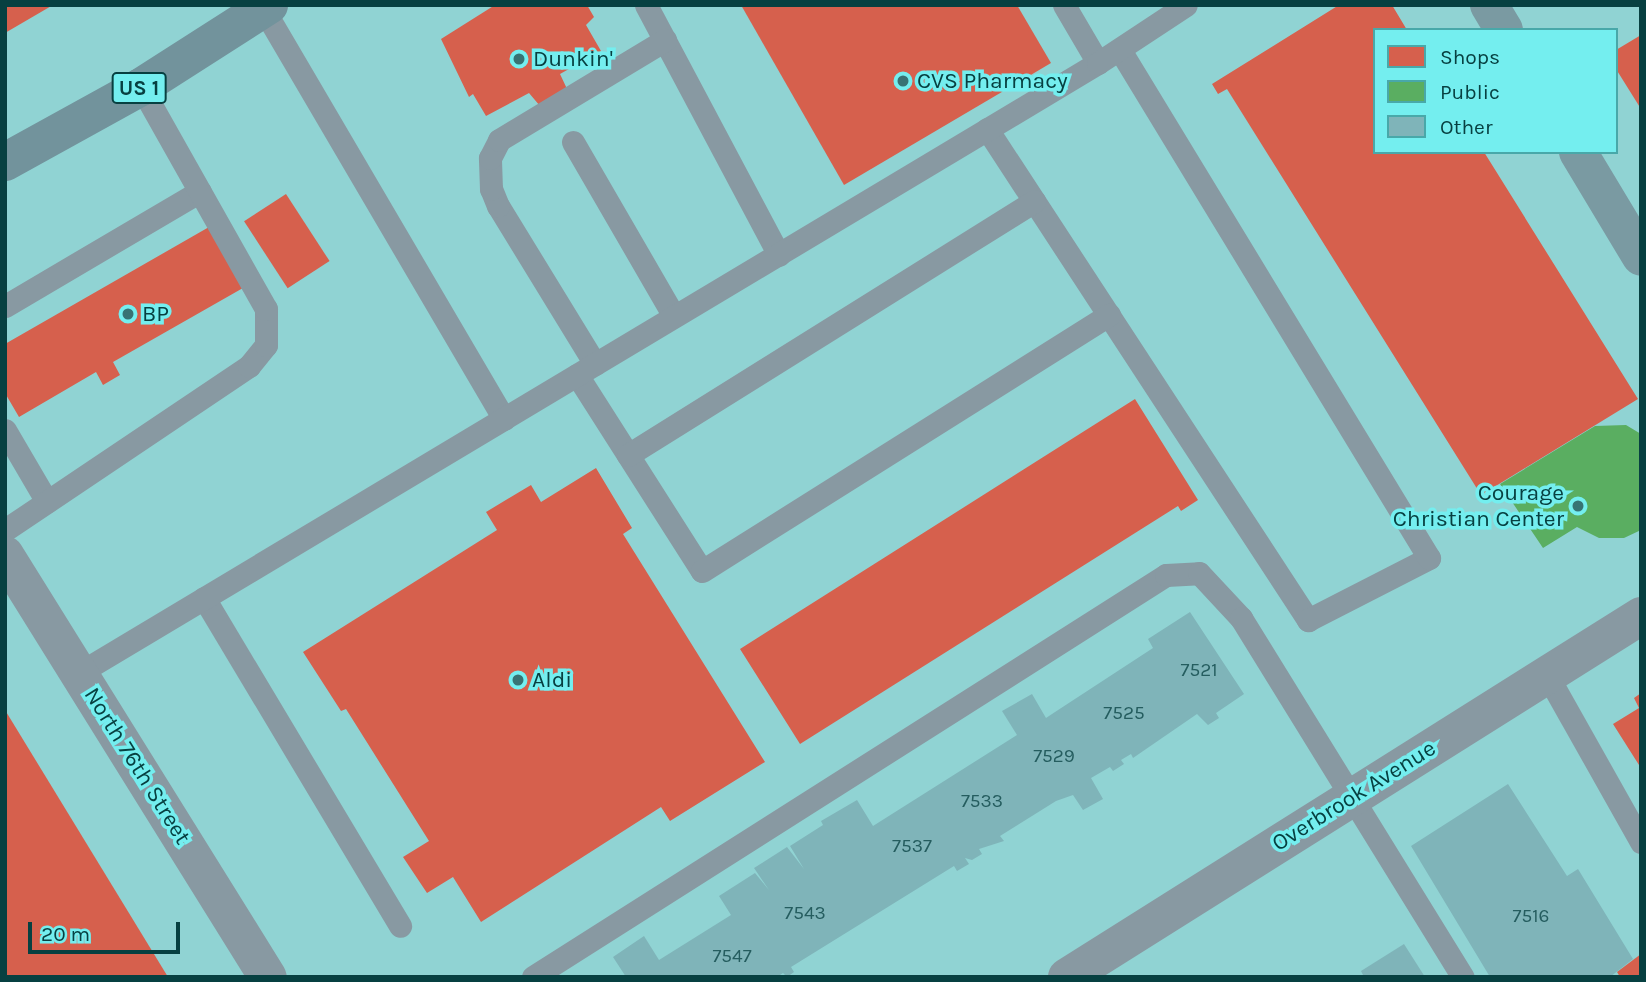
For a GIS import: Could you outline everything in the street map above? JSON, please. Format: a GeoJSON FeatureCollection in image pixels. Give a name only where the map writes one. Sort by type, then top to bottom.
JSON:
{"type":"FeatureCollection","features":[{"type":"Feature","properties":{"kind":"highway","name":"US 1"},"geometry":{"type":"LineString","coordinates":[[5,162],[141,87],[264,6]]}},
{"type":"Feature","properties":{"kind":"main road"},"geometry":{"type":"LineString","coordinates":[[1579,154],[1641,257]]}},
{"type":"Feature","properties":{"kind":"street","name":"North 76th Street"},"geometry":{"type":"LineString","coordinates":[[5,555],[268,977]]}},
{"type":"Feature","properties":{"kind":"street","name":"Overbrook Avenue"},"geometry":{"type":"LineString","coordinates":[[1067,977],[1641,616]]}},
{"type":"Feature","properties":{"kind":"lane"},"geometry":{"type":"LineString","coordinates":[[646,5],[779,254]]}},
{"type":"Feature","properties":{"kind":"lane"},"geometry":{"type":"LineString","coordinates":[[1064,5],[1098,63]]}},
{"type":"Feature","properties":{"kind":"lane"},"geometry":{"type":"LineString","coordinates":[[79,673],[1120,50],[1186,5]]}},
{"type":"Feature","properties":{"kind":"lane"},"geometry":{"type":"LineString","coordinates":[[264,6],[504,419]]}},
{"type":"Feature","properties":{"kind":"lane"},"geometry":{"type":"LineString","coordinates":[[665,40],[499,140],[490,158],[491,189],[628,455],[702,571],[1109,315]]}},
{"type":"Feature","properties":{"kind":"lane"},"geometry":{"type":"LineString","coordinates":[[988,129],[1308,620],[1429,558],[1120,50]]}},
{"type":"Feature","properties":{"kind":"lane"},"geometry":{"type":"LineString","coordinates":[[5,530],[249,366],[265,345],[265,309],[141,87]]}},
{"type":"Feature","properties":{"kind":"lane"},"geometry":{"type":"LineString","coordinates":[[573,142],[674,316]]}},
{"type":"Feature","properties":{"kind":"lane"},"geometry":{"type":"LineString","coordinates":[[5,306],[200,191]]}},
{"type":"Feature","properties":{"kind":"lane"},"geometry":{"type":"LineString","coordinates":[[628,455],[1034,201]]}},
{"type":"Feature","properties":{"kind":"lane"},"geometry":{"type":"LineString","coordinates":[[5,430],[47,502]]}},
{"type":"Feature","properties":{"kind":"lane"},"geometry":{"type":"LineString","coordinates":[[533,977],[1166,575],[1199,573],[1241,618],[1350,800],[1463,977]]}},
{"type":"Feature","properties":{"kind":"lane"},"geometry":{"type":"LineString","coordinates":[[204,598],[400,926]]}},
{"type":"Feature","properties":{"kind":"lane"},"geometry":{"type":"LineString","coordinates":[[1547,675],[1641,842]]}},
{"type":"Feature","properties":{"kind":"building: Shops"},"geometry":{"type":"Polygon","coordinates":[[[5,5],[53,5],[5,33],[5,5]]]}},
{"type":"Feature","properties":{"kind":"building: Shops","name":"Dunkin'"},"geometry":{"type":"Polygon","coordinates":[[[495,5],[587,5],[594,17],[586,25],[601,51],[560,74],[568,91],[540,106],[529,93],[486,116],[473,94],[469,97],[441,39],[495,5]]]}},
{"type":"Feature","properties":{"kind":"building: Shops","name":"CVS Pharmacy"},"geometry":{"type":"Polygon","coordinates":[[[741,5],[1017,5],[1051,63],[844,185],[741,5]]]}},
{"type":"Feature","properties":{"kind":"building: Shops"},"geometry":{"type":"Polygon","coordinates":[[[1339,5],[1392,5],[1406,28],[1373,28],[1373,154],[1485,154],[1638,399],[1481,495],[1227,89],[1218,94],[1212,84],[1339,5]]]}},
{"type":"Feature","properties":{"kind":"building: Shops"},"geometry":{"type":"Polygon","coordinates":[[[1641,35],[1641,109],[1618,72],[1618,49],[1641,35]]]}},
{"type":"Feature","properties":{"kind":"building: Shops"},"geometry":{"type":"Polygon","coordinates":[[[286,194],[330,261],[288,288],[244,221],[286,194]]]}},
{"type":"Feature","properties":{"kind":"building: Shops","name":"BP"},"geometry":{"type":"Polygon","coordinates":[[[216,223],[250,284],[113,362],[120,375],[103,385],[96,372],[19,417],[5,393],[5,344],[216,223]]]}},
{"type":"Feature","properties":{"kind":"building: Shops"},"geometry":{"type":"Polygon","coordinates":[[[1135,399],[1198,500],[1181,511],[1178,506],[800,744],[740,649],[1135,399]]]}},
{"type":"Feature","properties":{"kind":"building: Shops","name":"Aldi"},"geometry":{"type":"Polygon","coordinates":[[[596,468],[632,528],[623,534],[765,762],[670,821],[661,807],[481,922],[453,877],[427,893],[403,857],[429,841],[346,709],[341,711],[303,652],[497,530],[486,512],[531,485],[541,502],[596,468]]]}},
{"type":"Feature","properties":{"kind":"building: Shops"},"geometry":{"type":"Polygon","coordinates":[[[1641,693],[1639,765],[1613,724],[1639,708],[1634,698],[1641,693]]]}},
{"type":"Feature","properties":{"kind":"building: Shops"},"geometry":{"type":"Polygon","coordinates":[[[5,710],[168,977],[5,977],[5,710]]]}},
{"type":"Feature","properties":{"kind":"building: Shops"},"geometry":{"type":"Polygon","coordinates":[[[1641,954],[1641,977],[1620,977],[1617,972],[1641,954]]]}},
{"type":"Feature","properties":{"kind":"building: Public","name":"Courage Christian Center"},"geometry":{"type":"Polygon","coordinates":[[[1626,425],[1641,434],[1641,530],[1624,538],[1599,538],[1577,527],[1543,548],[1500,484],[1595,426],[1626,425]]]}},
{"type":"Feature","properties":{"kind":"building: Other"},"geometry":{"type":"Polygon","coordinates":[[[1190,612],[1244,694],[1216,713],[1219,718],[1208,725],[1197,714],[1133,758],[1131,754],[1121,760],[1124,764],[1113,771],[1110,767],[1091,778],[1103,799],[1083,810],[1073,795],[1056,801],[1000,836],[1004,841],[979,849],[982,854],[972,860],[965,858],[969,864],[957,871],[954,866],[791,967],[794,972],[787,977],[783,973],[777,977],[626,977],[613,957],[644,936],[659,960],[731,915],[719,896],[755,873],[769,890],[754,868],[787,847],[804,869],[790,846],[823,825],[821,821],[857,800],[873,826],[1017,735],[1002,711],[1032,694],[1046,718],[1153,648],[1148,639],[1190,612]]]}},
{"type":"Feature","properties":{"kind":"building: Other"},"geometry":{"type":"Polygon","coordinates":[[[1508,784],[1567,876],[1578,869],[1633,959],[1610,977],[1490,977],[1411,846],[1508,784]]]}},
{"type":"Feature","properties":{"kind":"building: Other"},"geometry":{"type":"Polygon","coordinates":[[[1404,944],[1425,977],[1364,977],[1361,971],[1404,944]]]}},
{"type":"Feature","properties":{"kind":"place","name":"Dunkin'"},"geometry":{"type":"Point","coordinates":[519,59]}},
{"type":"Feature","properties":{"kind":"place","name":"CVS Pharmacy"},"geometry":{"type":"Point","coordinates":[903,81]}},
{"type":"Feature","properties":{"kind":"place","name":"BP"},"geometry":{"type":"Point","coordinates":[128,314]}},
{"type":"Feature","properties":{"kind":"place","name":"Courage Christian Center"},"geometry":{"type":"Point","coordinates":[1578,506]}},
{"type":"Feature","properties":{"kind":"place","name":"Aldi"},"geometry":{"type":"Point","coordinates":[518,680]}}]}
